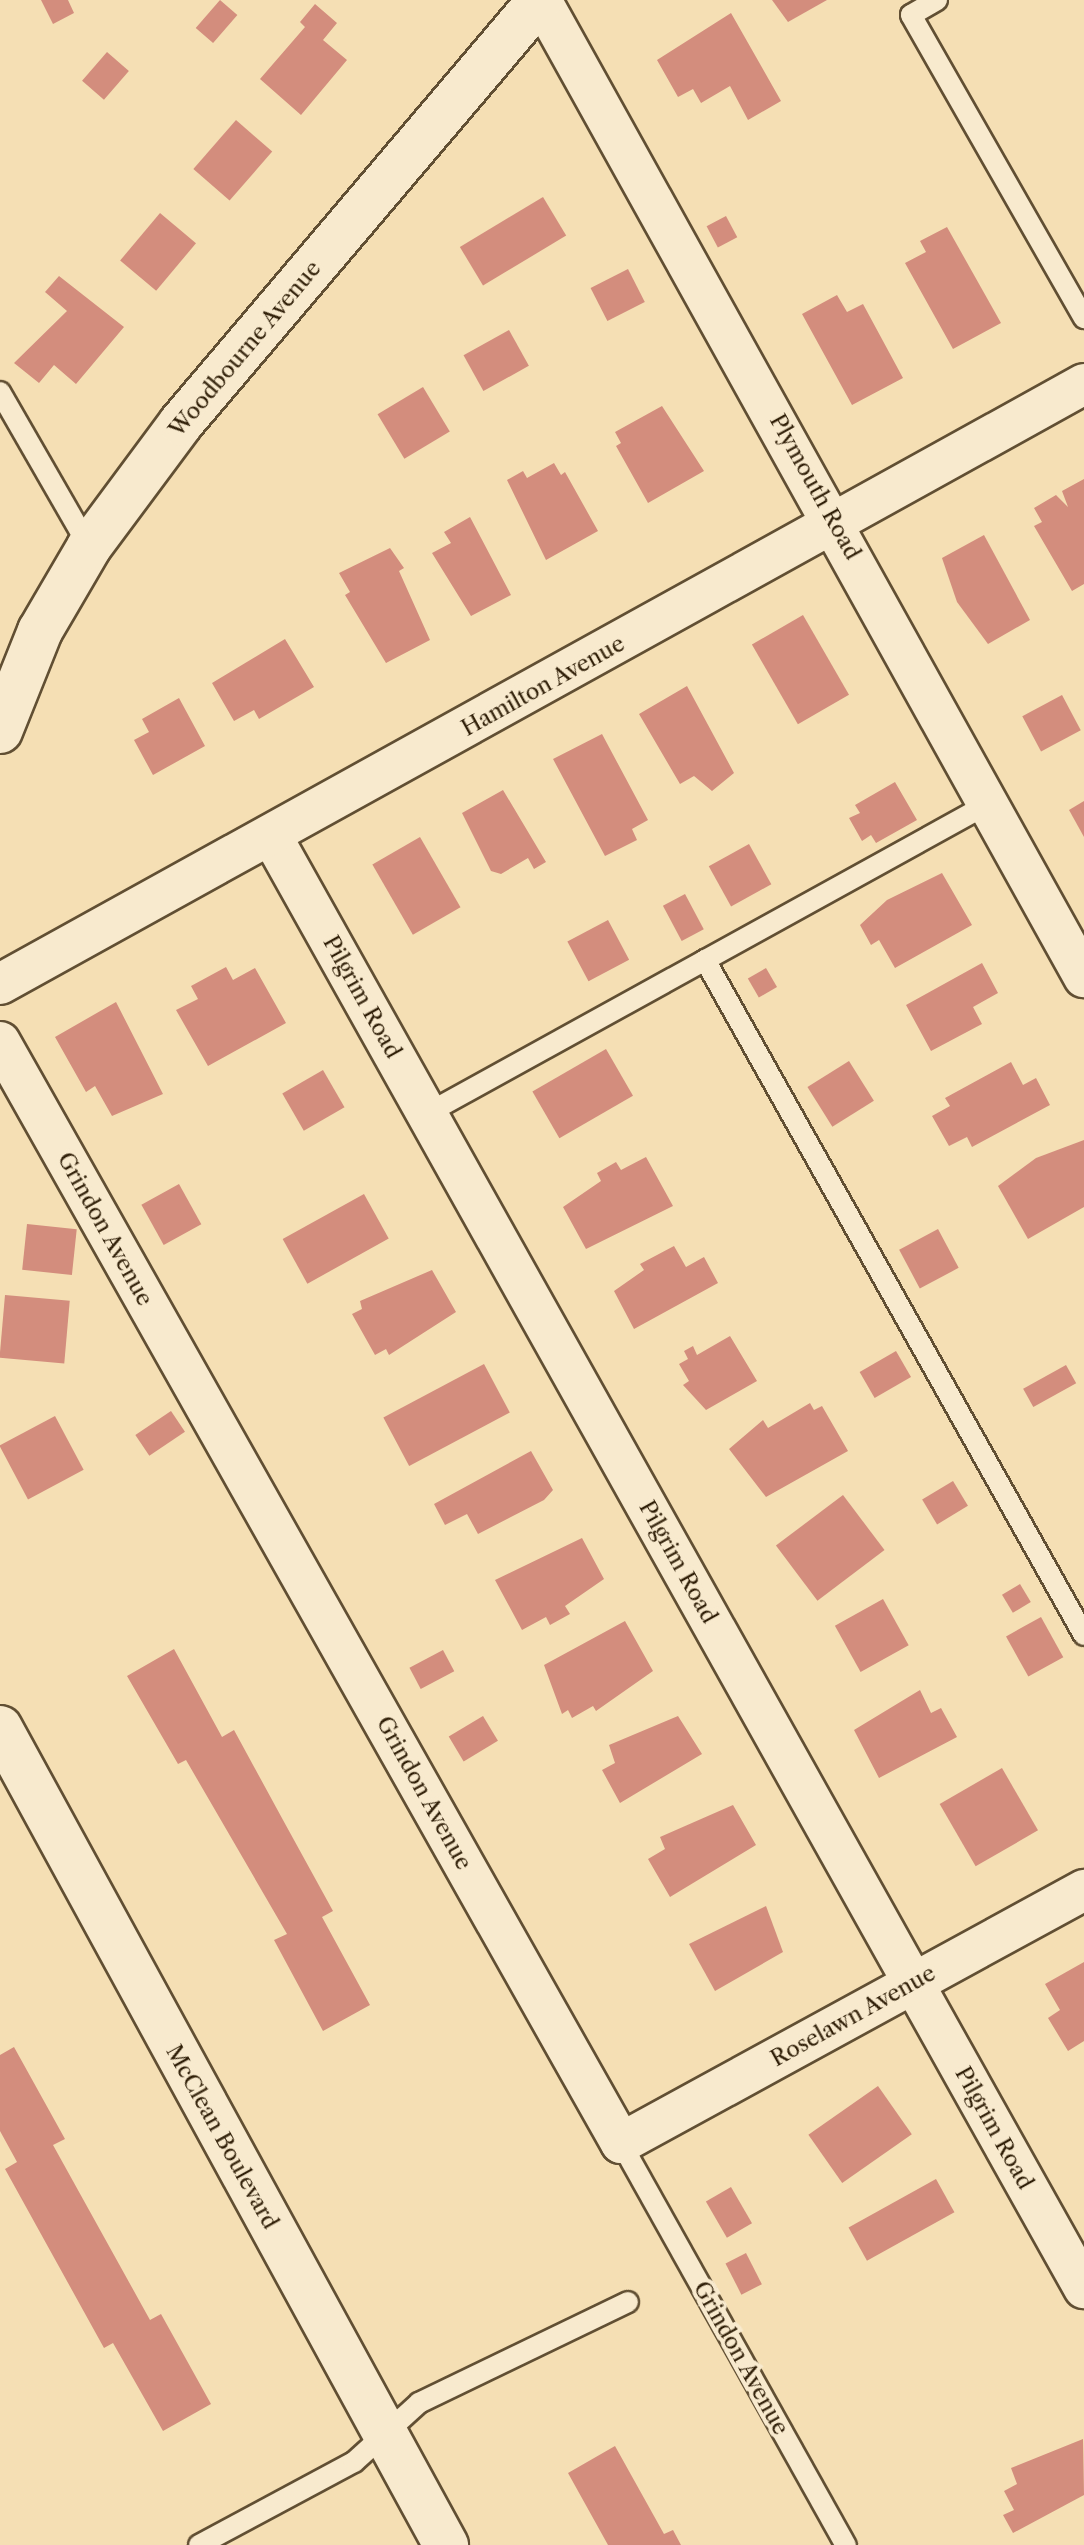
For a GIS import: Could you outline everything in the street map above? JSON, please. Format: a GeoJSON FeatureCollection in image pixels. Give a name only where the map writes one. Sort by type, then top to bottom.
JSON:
{"type":"FeatureCollection","features":[{"type":"Feature","properties":{"kind":"street","name":"Plymouth Road"},"geometry":{"type":"LineString","coordinates":[[541,0],[835,522],[1084,977]]}},
{"type":"Feature","properties":{"kind":"street","name":"Woodbourne Avenue"},"geometry":{"type":"LineString","coordinates":[[0,731],[40,631],[89,547],[181,423],[541,0]]}},
{"type":"Feature","properties":{"kind":"street","name":"Hamilton Avenue"},"geometry":{"type":"LineString","coordinates":[[0,984],[272,837],[1084,384]]}},
{"type":"Feature","properties":{"kind":"street","name":"Pilgrim Road"},"geometry":{"type":"LineString","coordinates":[[272,837],[1084,2288]]}},
{"type":"Feature","properties":{"kind":"street","name":"Grindon Avenue"},"geometry":{"type":"LineString","coordinates":[[0,1042],[621,2143]]}},
{"type":"Feature","properties":{"kind":"street","name":"McClean Boulevard"},"geometry":{"type":"LineString","coordinates":[[0,1728],[446,2545]]}},
{"type":"Feature","properties":{"kind":"street","name":"Roselawn Avenue"},"geometry":{"type":"LineString","coordinates":[[621,2143],[1084,1890]]}},
{"type":"Feature","properties":{"kind":"lane"},"geometry":{"type":"LineString","coordinates":[[937,0],[911,15],[1084,318]]}},
{"type":"Feature","properties":{"kind":"lane"},"geometry":{"type":"LineString","coordinates":[[0,392],[89,547]]}},
{"type":"Feature","properties":{"kind":"lane"},"geometry":{"type":"LineString","coordinates":[[428,1113],[988,804]]}},
{"type":"Feature","properties":{"kind":"lane"},"geometry":{"type":"LineString","coordinates":[[705,960],[1084,1635]]}},
{"type":"Feature","properties":{"kind":"lane","name":"Grindon Avenue"},"geometry":{"type":"LineString","coordinates":[[621,2143],[846,2545]]}},
{"type":"Feature","properties":{"kind":"lane"},"geometry":{"type":"LineString","coordinates":[[199,2545],[354,2462],[419,2403],[628,2302]]}},
{"type":"Feature","properties":{"kind":"building"},"geometry":{"type":"Polygon","coordinates":[[[41,0],[68,0],[74,13],[53,24],[41,0]]]}},
{"type":"Feature","properties":{"kind":"building"},"geometry":{"type":"Polygon","coordinates":[[[220,0],[237,15],[213,43],[196,28],[220,0]]]}},
{"type":"Feature","properties":{"kind":"building"},"geometry":{"type":"Polygon","coordinates":[[[772,0],[827,0],[788,22],[772,0]]]}},
{"type":"Feature","properties":{"kind":"building"},"geometry":{"type":"Polygon","coordinates":[[[315,4],[337,23],[323,40],[347,60],[301,115],[260,79],[305,27],[300,22],[315,4]]]}},
{"type":"Feature","properties":{"kind":"building"},"geometry":{"type":"Polygon","coordinates":[[[731,13],[781,101],[748,120],[730,86],[701,103],[693,89],[678,97],[657,60],[731,13]]]}},
{"type":"Feature","properties":{"kind":"building"},"geometry":{"type":"Polygon","coordinates":[[[107,52],[129,71],[104,100],[82,81],[107,52]]]}},
{"type":"Feature","properties":{"kind":"building"},"geometry":{"type":"Polygon","coordinates":[[[236,120],[272,151],[230,201],[193,169],[236,120]]]}},
{"type":"Feature","properties":{"kind":"building"},"geometry":{"type":"Polygon","coordinates":[[[543,197],[566,236],[483,286],[460,247],[543,197]]]}},
{"type":"Feature","properties":{"kind":"building"},"geometry":{"type":"Polygon","coordinates":[[[160,213],[196,243],[156,291],[120,260],[160,213]]]}},
{"type":"Feature","properties":{"kind":"building"},"geometry":{"type":"Polygon","coordinates":[[[726,216],[737,237],[718,248],[707,226],[726,216]]]}},
{"type":"Feature","properties":{"kind":"building"},"geometry":{"type":"Polygon","coordinates":[[[947,227],[1001,323],[953,349],[905,263],[926,252],[920,241],[947,227]]]}},
{"type":"Feature","properties":{"kind":"building"},"geometry":{"type":"Polygon","coordinates":[[[628,269],[645,302],[607,321],[591,288],[628,269]]]}},
{"type":"Feature","properties":{"kind":"building"},"geometry":{"type":"Polygon","coordinates":[[[59,276],[124,327],[76,384],[54,365],[39,383],[14,363],[67,311],[45,292],[59,276]]]}},
{"type":"Feature","properties":{"kind":"building"},"geometry":{"type":"Polygon","coordinates":[[[837,295],[847,312],[863,304],[903,378],[852,405],[802,314],[837,295]]]}},
{"type":"Feature","properties":{"kind":"building"},"geometry":{"type":"Polygon","coordinates":[[[509,330],[529,366],[483,391],[464,355],[509,330]]]}},
{"type":"Feature","properties":{"kind":"building"},"geometry":{"type":"Polygon","coordinates":[[[423,387],[450,432],[404,459],[378,414],[423,387]]]}},
{"type":"Feature","properties":{"kind":"building"},"geometry":{"type":"Polygon","coordinates":[[[662,406],[704,471],[648,503],[616,446],[621,443],[615,432],[662,406]]]}},
{"type":"Feature","properties":{"kind":"building"},"geometry":{"type":"Polygon","coordinates":[[[554,463],[561,475],[565,472],[598,531],[546,560],[507,480],[523,471],[527,478],[554,463]]]}},
{"type":"Feature","properties":{"kind":"building"},"geometry":{"type":"Polygon","coordinates":[[[1084,479],[1084,584],[1072,591],[1034,526],[1042,522],[1034,508],[1056,495],[1068,507],[1062,491],[1084,479]]]}},
{"type":"Feature","properties":{"kind":"building"},"geometry":{"type":"Polygon","coordinates":[[[470,517],[511,595],[471,616],[432,553],[451,543],[444,532],[470,517]]]}},
{"type":"Feature","properties":{"kind":"building"},"geometry":{"type":"Polygon","coordinates":[[[984,535],[1030,620],[988,644],[957,602],[942,558],[984,535]]]}},
{"type":"Feature","properties":{"kind":"building"},"geometry":{"type":"Polygon","coordinates":[[[390,548],[404,568],[399,571],[430,640],[386,663],[345,595],[350,592],[339,573],[390,548]]]}},
{"type":"Feature","properties":{"kind":"building"},"geometry":{"type":"Polygon","coordinates":[[[803,615],[849,695],[798,724],[752,644],[803,615]]]}},
{"type":"Feature","properties":{"kind":"building"},"geometry":{"type":"Polygon","coordinates":[[[285,639],[314,687],[259,719],[254,710],[234,721],[212,683],[285,639]]]}},
{"type":"Feature","properties":{"kind":"building"},"geometry":{"type":"Polygon","coordinates":[[[687,686],[734,773],[712,791],[694,776],[680,784],[639,714],[687,686]]]}},
{"type":"Feature","properties":{"kind":"building"},"geometry":{"type":"Polygon","coordinates":[[[1062,695],[1081,730],[1041,751],[1022,716],[1062,695]]]}},
{"type":"Feature","properties":{"kind":"building"},"geometry":{"type":"Polygon","coordinates":[[[179,698],[205,746],[153,775],[134,740],[149,732],[142,719],[179,698]]]}},
{"type":"Feature","properties":{"kind":"building"},"geometry":{"type":"Polygon","coordinates":[[[602,734],[648,820],[632,829],[637,840],[605,856],[553,759],[602,734]]]}},
{"type":"Feature","properties":{"kind":"building"},"geometry":{"type":"Polygon","coordinates":[[[895,782],[917,820],[876,843],[871,835],[862,841],[849,818],[860,813],[855,805],[895,782]]]}},
{"type":"Feature","properties":{"kind":"building"},"geometry":{"type":"Polygon","coordinates":[[[503,790],[546,862],[534,869],[528,858],[501,874],[491,871],[462,813],[503,790]]]}},
{"type":"Feature","properties":{"kind":"building"},"geometry":{"type":"Polygon","coordinates":[[[1084,801],[1084,837],[1069,810],[1084,801]]]}},
{"type":"Feature","properties":{"kind":"building"},"geometry":{"type":"Polygon","coordinates":[[[420,837],[461,907],[413,935],[372,864],[420,837]]]}},
{"type":"Feature","properties":{"kind":"building"},"geometry":{"type":"Polygon","coordinates":[[[749,844],[771,884],[731,907],[709,866],[749,844]]]}},
{"type":"Feature","properties":{"kind":"building"},"geometry":{"type":"Polygon","coordinates":[[[942,873],[972,925],[895,968],[879,940],[871,945],[860,925],[887,900],[942,873]]]}},
{"type":"Feature","properties":{"kind":"building"},"geometry":{"type":"Polygon","coordinates":[[[685,894],[704,929],[682,941],[663,906],[685,894]]]}},
{"type":"Feature","properties":{"kind":"building"},"geometry":{"type":"Polygon","coordinates":[[[608,920],[629,960],[589,981],[567,942],[608,920]]]}},
{"type":"Feature","properties":{"kind":"building"},"geometry":{"type":"Polygon","coordinates":[[[982,963],[998,993],[973,1007],[982,1024],[931,1051],[906,1005],[982,963]]]}},
{"type":"Feature","properties":{"kind":"building"},"geometry":{"type":"Polygon","coordinates":[[[226,967],[233,980],[255,968],[286,1023],[208,1066],[176,1010],[198,999],[191,986],[226,967]]]}},
{"type":"Feature","properties":{"kind":"building"},"geometry":{"type":"Polygon","coordinates":[[[766,968],[777,987],[759,998],[748,978],[766,968]]]}},
{"type":"Feature","properties":{"kind":"building"},"geometry":{"type":"Polygon","coordinates":[[[116,1002],[163,1094],[112,1116],[95,1086],[86,1092],[55,1037],[116,1002]]]}},
{"type":"Feature","properties":{"kind":"building"},"geometry":{"type":"Polygon","coordinates":[[[606,1049],[633,1096],[559,1138],[532,1092],[606,1049]]]}},
{"type":"Feature","properties":{"kind":"building"},"geometry":{"type":"Polygon","coordinates":[[[849,1061],[874,1101],[832,1127],[807,1087],[849,1061]]]}},
{"type":"Feature","properties":{"kind":"building"},"geometry":{"type":"Polygon","coordinates":[[[1011,1062],[1023,1085],[1036,1078],[1050,1105],[972,1147],[967,1137],[949,1146],[932,1116],[950,1106],[945,1098],[1011,1062]]]}},
{"type":"Feature","properties":{"kind":"building"},"geometry":{"type":"Polygon","coordinates":[[[323,1070],[344,1107],[304,1131],[282,1094],[323,1070]]]}},
{"type":"Feature","properties":{"kind":"building"},"geometry":{"type":"Polygon","coordinates":[[[1084,1140],[1084,1207],[1028,1239],[998,1186],[1036,1158],[1084,1140]]]}},
{"type":"Feature","properties":{"kind":"building"},"geometry":{"type":"Polygon","coordinates":[[[646,1157],[673,1206],[586,1249],[563,1207],[601,1181],[597,1173],[616,1162],[621,1170],[646,1157]]]}},
{"type":"Feature","properties":{"kind":"building"},"geometry":{"type":"Polygon","coordinates":[[[179,1184],[201,1224],[164,1245],[141,1205],[179,1184]]]}},
{"type":"Feature","properties":{"kind":"building"},"geometry":{"type":"Polygon","coordinates":[[[364,1194],[389,1239],[307,1284],[283,1239],[364,1194]]]}},
{"type":"Feature","properties":{"kind":"building"},"geometry":{"type":"Polygon","coordinates":[[[27,1224],[77,1229],[72,1275],[22,1270],[27,1224]]]}},
{"type":"Feature","properties":{"kind":"building"},"geometry":{"type":"Polygon","coordinates":[[[938,1229],[959,1268],[920,1289],[899,1250],[938,1229]]]}},
{"type":"Feature","properties":{"kind":"building"},"geometry":{"type":"Polygon","coordinates":[[[674,1246],[686,1267],[704,1257],[718,1283],[634,1329],[614,1291],[644,1270],[640,1264],[674,1246]]]}},
{"type":"Feature","properties":{"kind":"building"},"geometry":{"type":"Polygon","coordinates":[[[432,1270],[456,1312],[389,1355],[386,1349],[375,1355],[352,1314],[362,1309],[360,1301],[432,1270]]]}},
{"type":"Feature","properties":{"kind":"building"},"geometry":{"type":"Polygon","coordinates":[[[5,1295],[70,1301],[64,1363],[0,1358],[5,1295]]]}},
{"type":"Feature","properties":{"kind":"building"},"geometry":{"type":"Polygon","coordinates":[[[730,1336],[757,1381],[706,1410],[683,1385],[689,1381],[679,1364],[688,1359],[684,1351],[693,1346],[697,1355],[730,1336]]]}},
{"type":"Feature","properties":{"kind":"building"},"geometry":{"type":"Polygon","coordinates":[[[896,1351],[911,1377],[875,1398],[860,1372],[896,1351]]]}},
{"type":"Feature","properties":{"kind":"building"},"geometry":{"type":"Polygon","coordinates":[[[484,1364],[510,1413],[409,1466],[383,1418],[484,1364]]]}},
{"type":"Feature","properties":{"kind":"building"},"geometry":{"type":"Polygon","coordinates":[[[1066,1365],[1076,1383],[1033,1407],[1023,1389],[1066,1365]]]}},
{"type":"Feature","properties":{"kind":"building"},"geometry":{"type":"Polygon","coordinates":[[[810,1403],[814,1410],[822,1406],[848,1451],[766,1497],[729,1449],[763,1420],[768,1428],[810,1403]]]}},
{"type":"Feature","properties":{"kind":"building"},"geometry":{"type":"Polygon","coordinates":[[[171,1411],[185,1432],[149,1456],[135,1435],[171,1411]]]}},
{"type":"Feature","properties":{"kind":"building"},"geometry":{"type":"Polygon","coordinates":[[[55,1416],[84,1470],[28,1499],[0,1445],[55,1416]]]}},
{"type":"Feature","properties":{"kind":"building"},"geometry":{"type":"Polygon","coordinates":[[[531,1451],[553,1490],[544,1500],[478,1534],[467,1514],[445,1525],[434,1504],[531,1451]]]}},
{"type":"Feature","properties":{"kind":"building"},"geometry":{"type":"Polygon","coordinates":[[[953,1481],[968,1506],[937,1524],[922,1500],[953,1481]]]}},
{"type":"Feature","properties":{"kind":"building"},"geometry":{"type":"Polygon","coordinates":[[[843,1495],[885,1550],[817,1601],[776,1546],[843,1495]]]}},
{"type":"Feature","properties":{"kind":"building"},"geometry":{"type":"Polygon","coordinates":[[[582,1538],[604,1579],[565,1606],[570,1614],[550,1625],[546,1617],[522,1630],[495,1580],[582,1538]]]}},
{"type":"Feature","properties":{"kind":"building"},"geometry":{"type":"Polygon","coordinates":[[[1020,1584],[1031,1602],[1013,1613],[1002,1595],[1020,1584]]]}},
{"type":"Feature","properties":{"kind":"building"},"geometry":{"type":"Polygon","coordinates":[[[883,1599],[909,1645],[861,1672],[835,1626],[883,1599]]]}},
{"type":"Feature","properties":{"kind":"building"},"geometry":{"type":"Polygon","coordinates":[[[1041,1617],[1063,1657],[1028,1677],[1006,1636],[1041,1617]]]}},
{"type":"Feature","properties":{"kind":"building"},"geometry":{"type":"Polygon","coordinates":[[[625,1621],[653,1671],[596,1711],[593,1706],[572,1718],[568,1710],[562,1714],[544,1665],[625,1621]]]}},
{"type":"Feature","properties":{"kind":"building"},"geometry":{"type":"Polygon","coordinates":[[[174,1649],[222,1737],[234,1730],[333,1911],[322,1917],[370,2005],[323,2031],[274,1940],[287,1934],[186,1760],[178,1764],[127,1676],[174,1649]]]}},
{"type":"Feature","properties":{"kind":"building"},"geometry":{"type":"Polygon","coordinates":[[[443,1650],[454,1671],[421,1689],[409,1668],[443,1650]]]}},
{"type":"Feature","properties":{"kind":"building"},"geometry":{"type":"Polygon","coordinates":[[[920,1690],[931,1713],[941,1708],[957,1737],[879,1778],[854,1730],[920,1690]]]}},
{"type":"Feature","properties":{"kind":"building"},"geometry":{"type":"Polygon","coordinates":[[[483,1716],[498,1741],[464,1761],[449,1737],[483,1716]]]}},
{"type":"Feature","properties":{"kind":"building"},"geometry":{"type":"Polygon","coordinates":[[[678,1716],[702,1754],[620,1803],[602,1770],[615,1763],[609,1745],[678,1716]]]}},
{"type":"Feature","properties":{"kind":"building"},"geometry":{"type":"Polygon","coordinates":[[[1002,1768],[1038,1830],[976,1866],[940,1804],[1002,1768]]]}},
{"type":"Feature","properties":{"kind":"building"},"geometry":{"type":"Polygon","coordinates":[[[733,1805],[756,1845],[670,1897],[648,1859],[665,1849],[660,1837],[733,1805]]]}},
{"type":"Feature","properties":{"kind":"building"},"geometry":{"type":"Polygon","coordinates":[[[766,1906],[783,1952],[715,1991],[689,1944],[766,1906]]]}},
{"type":"Feature","properties":{"kind":"building"},"geometry":{"type":"Polygon","coordinates":[[[1084,1962],[1084,2041],[1068,2051],[1048,2018],[1060,2010],[1045,1984],[1084,1962]]]}},
{"type":"Feature","properties":{"kind":"building"},"geometry":{"type":"Polygon","coordinates":[[[14,2047],[65,2139],[53,2145],[150,2320],[161,2314],[211,2404],[163,2431],[113,2343],[104,2348],[5,2169],[17,2162],[0,2131],[0,2055],[14,2047]]]}},
{"type":"Feature","properties":{"kind":"building"},"geometry":{"type":"Polygon","coordinates":[[[878,2086],[912,2134],[842,2183],[808,2135],[878,2086]]]}},
{"type":"Feature","properties":{"kind":"building"},"geometry":{"type":"Polygon","coordinates":[[[936,2179],[954,2212],[867,2261],[849,2227],[936,2179]]]}},
{"type":"Feature","properties":{"kind":"building"},"geometry":{"type":"Polygon","coordinates":[[[731,2187],[752,2223],[727,2238],[706,2202],[731,2187]]]}},
{"type":"Feature","properties":{"kind":"building"},"geometry":{"type":"Polygon","coordinates":[[[746,2253],[762,2284],[741,2295],[726,2263],[746,2253]]]}},
{"type":"Feature","properties":{"kind":"building"},"geometry":{"type":"Polygon","coordinates":[[[1083,2439],[1084,2495],[1013,2533],[1003,2515],[1014,2510],[1004,2491],[1017,2484],[1011,2468],[1083,2439]]]}},
{"type":"Feature","properties":{"kind":"building"},"geometry":{"type":"Polygon","coordinates":[[[615,2446],[664,2534],[673,2530],[681,2545],[608,2545],[568,2473],[615,2446]]]}}]}
